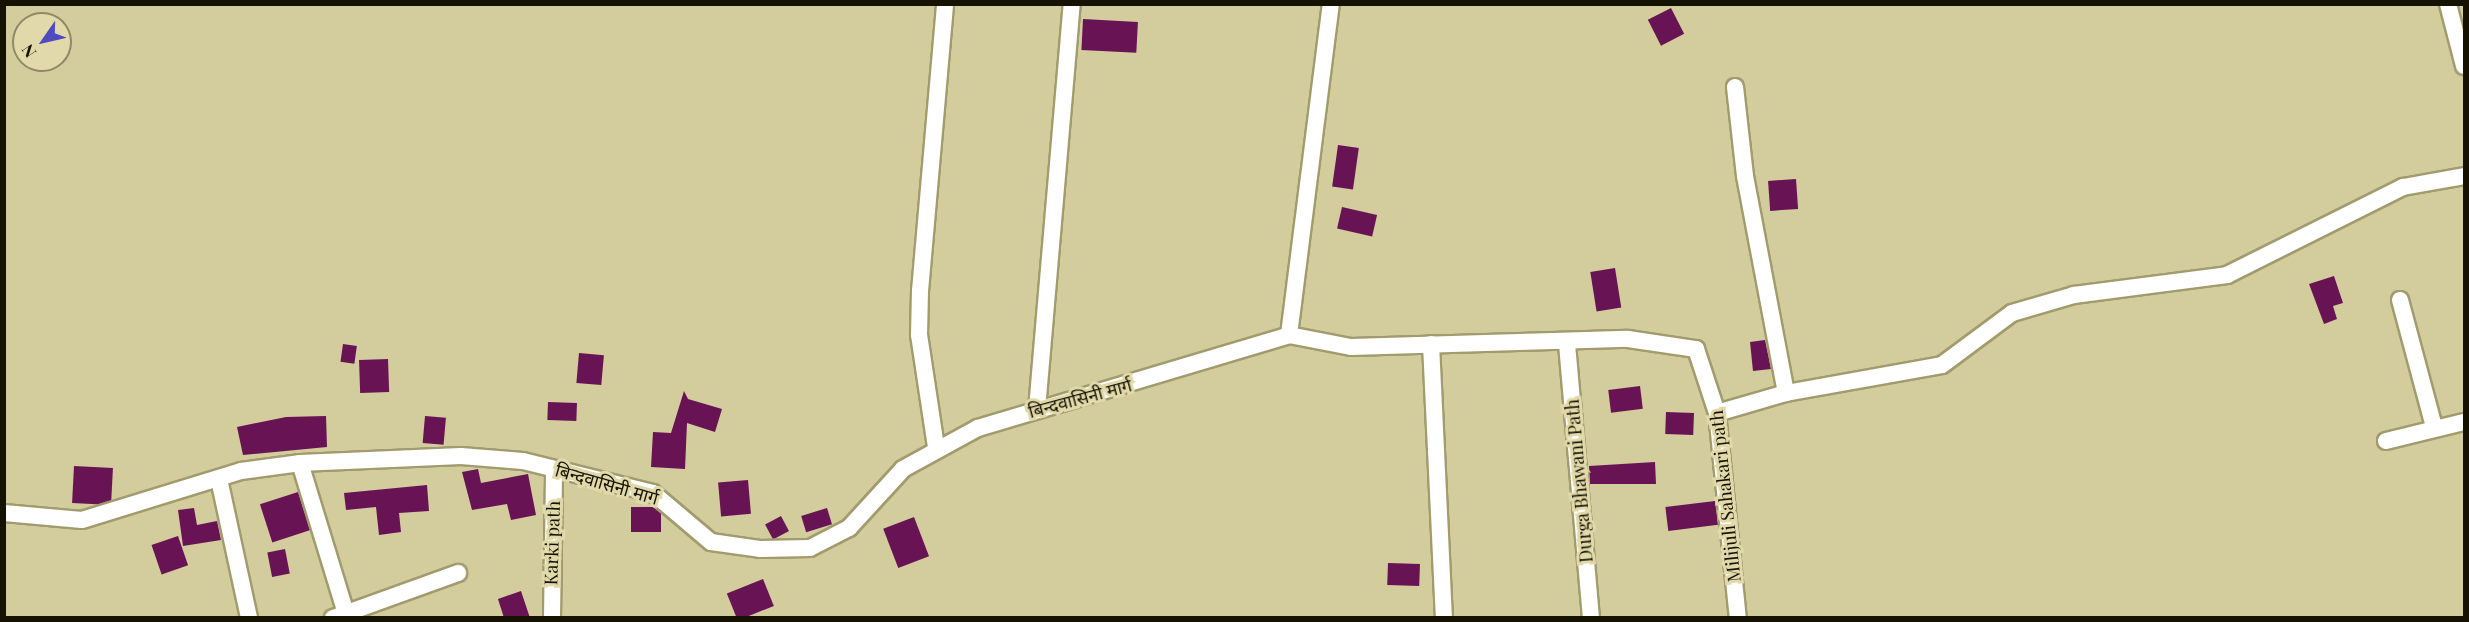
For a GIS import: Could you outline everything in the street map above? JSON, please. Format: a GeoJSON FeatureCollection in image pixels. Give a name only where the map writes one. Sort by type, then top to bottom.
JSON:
{"type":"FeatureCollection","features":[{"type":"Feature","properties":{"kind":"street"},"geometry":{"type":"LineString","coordinates":[[936,447],[919,335],[920,291],[945,4]]}},
{"type":"Feature","properties":{"kind":"street"},"geometry":{"type":"LineString","coordinates":[[1036,409],[1072,4]]}},
{"type":"Feature","properties":{"kind":"street"},"geometry":{"type":"LineString","coordinates":[[1289,335],[1331,4]]}},
{"type":"Feature","properties":{"kind":"street"},"geometry":{"type":"LineString","coordinates":[[2448,4],[2464,66]]}},
{"type":"Feature","properties":{"kind":"street"},"geometry":{"type":"LineString","coordinates":[[1735,87],[1745,176],[1786,393]]}},
{"type":"Feature","properties":{"kind":"street"},"geometry":{"type":"LineString","coordinates":[[1717,413],[1786,393],[1942,365],[2012,313],[2074,296],[2227,275],[2403,187],[2464,176]]}},
{"type":"Feature","properties":{"kind":"street"},"geometry":{"type":"LineString","coordinates":[[2400,300],[2434,428]]}},
{"type":"Feature","properties":{"kind":"street","name":"बिन्दवासिनी मार्ग"},"geometry":{"type":"LineString","coordinates":[[4,513],[82,520],[219,479],[300,463],[461,456],[554,469],[653,493],[711,542],[801,549],[849,528],[903,469],[936,447],[1036,409],[1289,335]]}},
{"type":"Feature","properties":{"kind":"street","name":"Milijuli Sahakari path"},"geometry":{"type":"LineString","coordinates":[[1289,335],[1351,347],[1486,340],[1567,344],[1680,343],[1699,351],[1708,375],[1717,413],[1738,618]]}},
{"type":"Feature","properties":{"kind":"street"},"geometry":{"type":"LineString","coordinates":[[1431,344],[1444,618]]}},
{"type":"Feature","properties":{"kind":"street","name":"Durga Bhawani Path"},"geometry":{"type":"LineString","coordinates":[[1567,344],[1591,618]]}},
{"type":"Feature","properties":{"kind":"street"},"geometry":{"type":"LineString","coordinates":[[2386,441],[2464,422]]}},
{"type":"Feature","properties":{"kind":"street"},"geometry":{"type":"LineString","coordinates":[[300,463],[339,615],[458,573]]}},
{"type":"Feature","properties":{"kind":"street","name":"Karki path"},"geometry":{"type":"LineString","coordinates":[[552,618],[554,469]]}},
{"type":"Feature","properties":{"kind":"street"},"geometry":{"type":"LineString","coordinates":[[219,479],[249,618]]}},
{"type":"Feature","properties":{"kind":"building"},"geometry":{"type":"Polygon","coordinates":[[[1671,8],[1684,34],[1661,46],[1648,20],[1671,8]]]}},
{"type":"Feature","properties":{"kind":"building"},"geometry":{"type":"Polygon","coordinates":[[[1083,19],[1138,22],[1136,53],[1081,50],[1083,19]]]}},
{"type":"Feature","properties":{"kind":"building"},"geometry":{"type":"Polygon","coordinates":[[[1338,145],[1359,148],[1353,190],[1332,187],[1338,145]]]}},
{"type":"Feature","properties":{"kind":"building"},"geometry":{"type":"Polygon","coordinates":[[[1796,179],[1798,209],[1770,211],[1768,181],[1796,179]]]}},
{"type":"Feature","properties":{"kind":"building"},"geometry":{"type":"Polygon","coordinates":[[[1342,207],[1377,215],[1372,237],[1337,228],[1342,207]]]}},
{"type":"Feature","properties":{"kind":"building"},"geometry":{"type":"Polygon","coordinates":[[[1615,268],[1621,308],[1597,311],[1590,272],[1615,268]]]}},
{"type":"Feature","properties":{"kind":"building"},"geometry":{"type":"Polygon","coordinates":[[[2334,276],[2343,303],[2333,306],[2337,319],[2324,324],[2309,284],[2334,276]]]}},
{"type":"Feature","properties":{"kind":"building"},"geometry":{"type":"Polygon","coordinates":[[[1765,340],[1771,369],[1753,371],[1750,342],[1765,340]]]}},
{"type":"Feature","properties":{"kind":"building"},"geometry":{"type":"Polygon","coordinates":[[[343,344],[357,346],[354,364],[340,362],[343,344]]]}},
{"type":"Feature","properties":{"kind":"building"},"geometry":{"type":"Polygon","coordinates":[[[579,353],[604,355],[601,385],[576,383],[579,353]]]}},
{"type":"Feature","properties":{"kind":"building"},"geometry":{"type":"Polygon","coordinates":[[[388,359],[389,392],[360,393],[359,360],[388,359]]]}},
{"type":"Feature","properties":{"kind":"building"},"geometry":{"type":"Polygon","coordinates":[[[1640,386],[1643,409],[1611,413],[1608,390],[1640,386]]]}},
{"type":"Feature","properties":{"kind":"building"},"geometry":{"type":"Polygon","coordinates":[[[684,391],[688,399],[722,409],[715,432],[687,423],[685,469],[651,467],[653,432],[671,433],[684,391]]]}},
{"type":"Feature","properties":{"kind":"building"},"geometry":{"type":"Polygon","coordinates":[[[548,402],[577,403],[576,421],[547,420],[548,402]]]}},
{"type":"Feature","properties":{"kind":"building"},"geometry":{"type":"Polygon","coordinates":[[[1666,412],[1694,413],[1693,435],[1665,434],[1666,412]]]}},
{"type":"Feature","properties":{"kind":"building"},"geometry":{"type":"Polygon","coordinates":[[[326,416],[327,447],[243,455],[237,427],[286,417],[326,416]]]}},
{"type":"Feature","properties":{"kind":"building"},"geometry":{"type":"Polygon","coordinates":[[[425,416],[446,418],[444,445],[423,443],[425,416]]]}},
{"type":"Feature","properties":{"kind":"building"},"geometry":{"type":"Polygon","coordinates":[[[1655,462],[1656,484],[1590,484],[1589,466],[1655,462]]]}},
{"type":"Feature","properties":{"kind":"building"},"geometry":{"type":"Polygon","coordinates":[[[74,466],[113,468],[111,505],[72,503],[74,466]]]}},
{"type":"Feature","properties":{"kind":"building"},"geometry":{"type":"Polygon","coordinates":[[[478,469],[481,483],[528,474],[536,515],[511,520],[507,504],[472,510],[462,472],[478,469]]]}},
{"type":"Feature","properties":{"kind":"building"},"geometry":{"type":"Polygon","coordinates":[[[748,480],[751,514],[721,516],[718,483],[748,480]]]}},
{"type":"Feature","properties":{"kind":"building"},"geometry":{"type":"Polygon","coordinates":[[[427,485],[429,511],[399,513],[401,532],[379,535],[376,507],[346,510],[344,493],[427,485]]]}},
{"type":"Feature","properties":{"kind":"building"},"geometry":{"type":"Polygon","coordinates":[[[298,492],[310,530],[272,542],[260,504],[298,492]]]}},
{"type":"Feature","properties":{"kind":"building"},"geometry":{"type":"Polygon","coordinates":[[[1715,501],[1718,525],[1668,531],[1665,507],[1715,501]]]}},
{"type":"Feature","properties":{"kind":"building"},"geometry":{"type":"Polygon","coordinates":[[[631,507],[653,507],[661,513],[661,532],[631,532],[631,507]]]}},
{"type":"Feature","properties":{"kind":"building"},"geometry":{"type":"Polygon","coordinates":[[[194,508],[197,525],[217,521],[221,540],[183,546],[178,510],[194,508]]]}},
{"type":"Feature","properties":{"kind":"building"},"geometry":{"type":"Polygon","coordinates":[[[827,508],[832,524],[806,532],[801,516],[827,508]]]}},
{"type":"Feature","properties":{"kind":"building"},"geometry":{"type":"Polygon","coordinates":[[[781,516],[789,531],[773,539],[765,524],[781,516]]]}},
{"type":"Feature","properties":{"kind":"building"},"geometry":{"type":"Polygon","coordinates":[[[914,517],[929,556],[898,568],[883,529],[914,517]]]}},
{"type":"Feature","properties":{"kind":"building"},"geometry":{"type":"Polygon","coordinates":[[[178,536],[188,565],[162,574],[152,545],[178,536]]]}},
{"type":"Feature","properties":{"kind":"building"},"geometry":{"type":"Polygon","coordinates":[[[285,549],[290,574],[272,577],[267,552],[285,549]]]}},
{"type":"Feature","properties":{"kind":"building"},"geometry":{"type":"Polygon","coordinates":[[[1388,563],[1420,564],[1419,586],[1387,585],[1388,563]]]}},
{"type":"Feature","properties":{"kind":"building"},"geometry":{"type":"Polygon","coordinates":[[[763,579],[774,606],[744,618],[737,618],[727,594],[763,579]]]}},
{"type":"Feature","properties":{"kind":"building"},"geometry":{"type":"Polygon","coordinates":[[[521,591],[530,618],[504,618],[498,599],[521,591]]]}}]}
